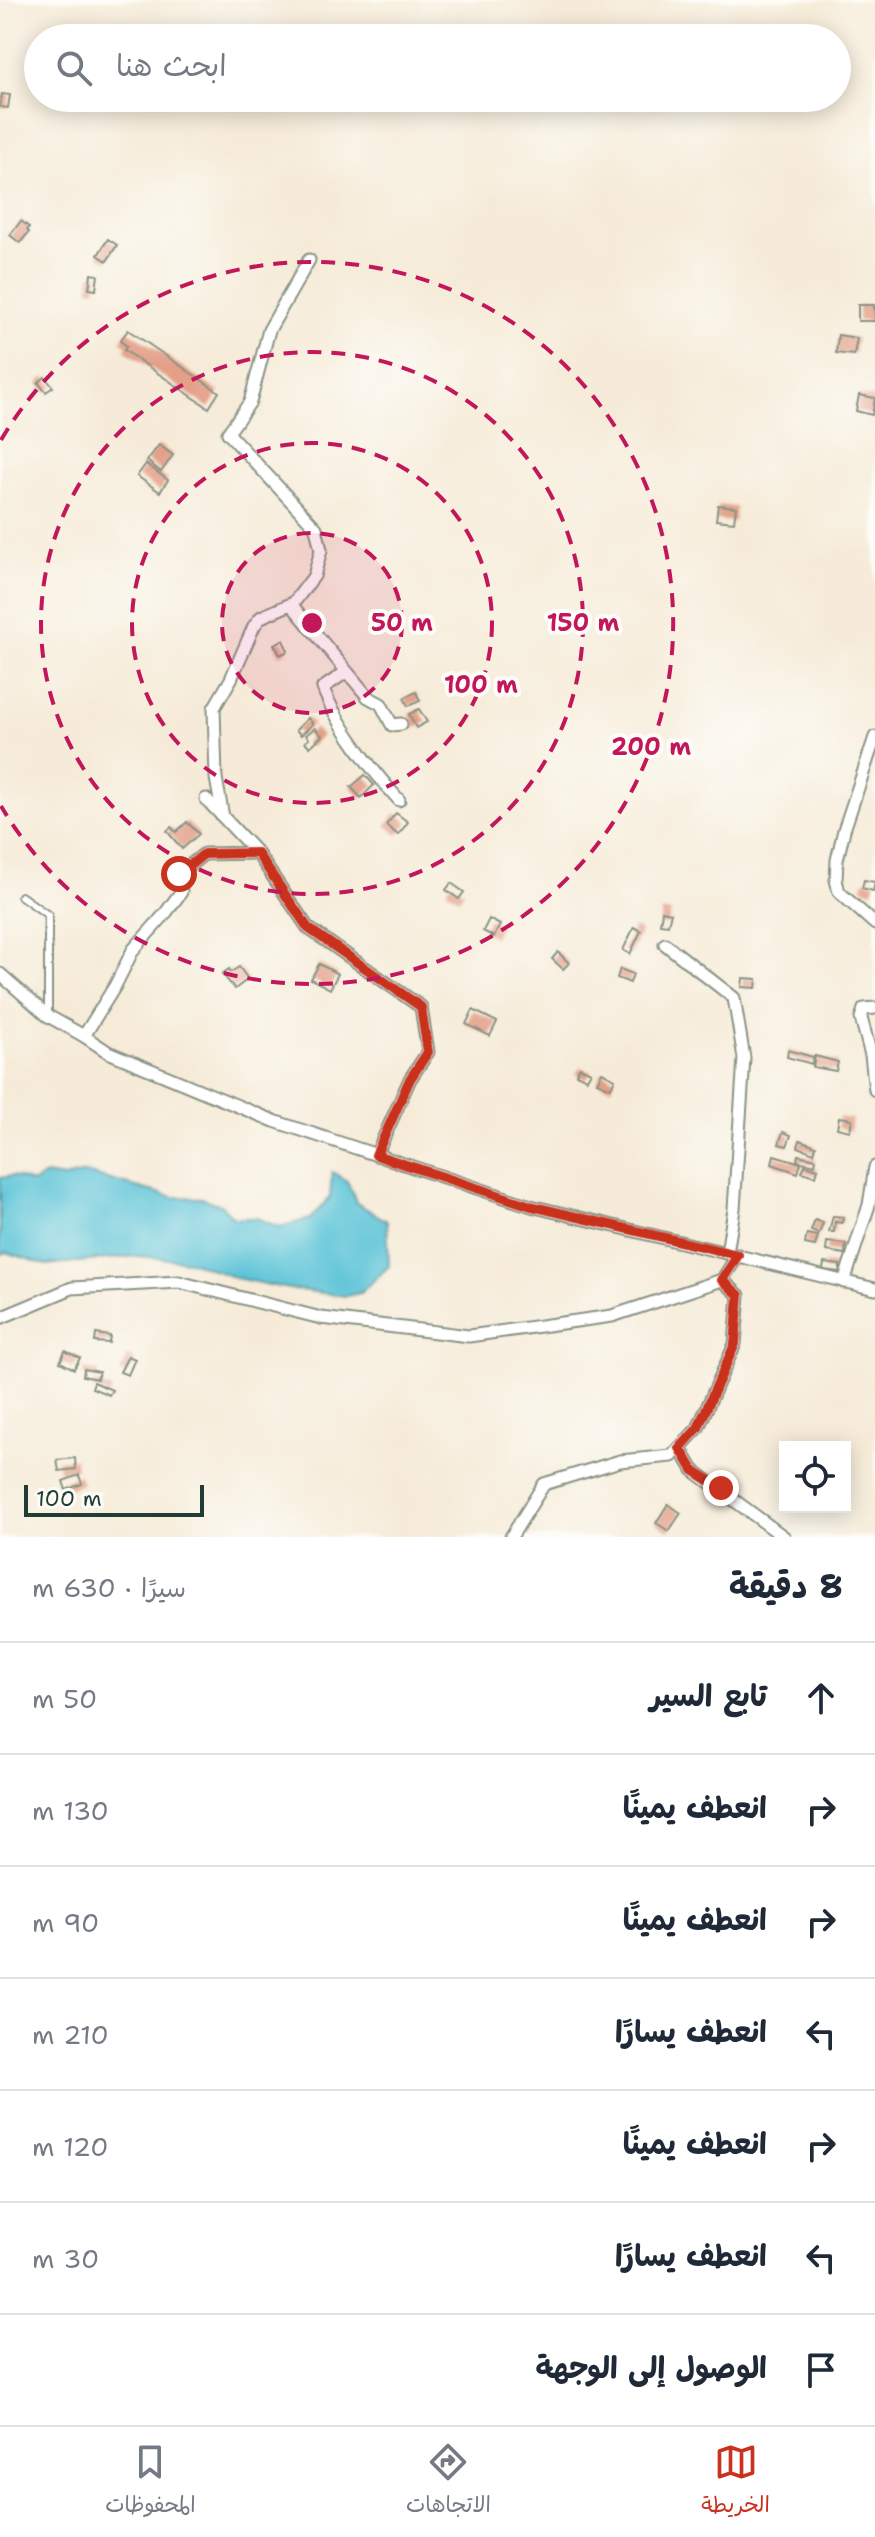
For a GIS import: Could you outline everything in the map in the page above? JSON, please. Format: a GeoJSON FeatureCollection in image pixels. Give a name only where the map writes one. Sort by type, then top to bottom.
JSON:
{"type":"FeatureCollection","features":[{"type":"Feature","properties":{"kind":"street"},"geometry":{"type":"LineString","coordinates":[[223,817],[216,778],[214,708],[231,679],[254,626],[261,617],[292,605],[314,576],[321,550],[316,528],[228,433],[250,402],[269,330],[309,260]]}},
{"type":"Feature","properties":{"kind":"street"},"geometry":{"type":"LineString","coordinates":[[292,605],[368,697],[381,704],[392,725],[401,724]]}},
{"type":"Feature","properties":{"kind":"street"},"geometry":{"type":"LineString","coordinates":[[346,672],[323,688],[329,704],[384,784],[399,800]]}},
{"type":"Feature","properties":{"kind":"street"},"geometry":{"type":"LineString","coordinates":[[875,737],[844,830],[836,880],[839,892],[875,924]]}},
{"type":"Feature","properties":{"kind":"street"},"geometry":{"type":"LineString","coordinates":[[206,799],[257,853],[308,928],[421,1007],[428,1052],[410,1079],[376,1155]]}},
{"type":"Feature","properties":{"kind":"street"},"geometry":{"type":"LineString","coordinates":[[84,1036],[133,950],[181,892],[179,874],[204,854],[257,853]]}},
{"type":"Feature","properties":{"kind":"street"},"geometry":{"type":"LineString","coordinates":[[665,944],[734,998],[744,1058],[732,1254],[722,1280]]}},
{"type":"Feature","properties":{"kind":"street"},"geometry":{"type":"LineString","coordinates":[[0,974],[48,1016],[108,1052],[274,1121],[531,1206],[875,1289]]}},
{"type":"Feature","properties":{"kind":"street"},"geometry":{"type":"LineString","coordinates":[[875,1008],[864,1009],[861,1018],[871,1055],[875,1090]]}},
{"type":"Feature","properties":{"kind":"street"},"geometry":{"type":"LineString","coordinates":[[844,1282],[869,1205],[875,1167]]}},
{"type":"Feature","properties":{"kind":"street"},"geometry":{"type":"LineString","coordinates":[[0,1318],[72,1288],[179,1282],[321,1318],[469,1336],[612,1316],[722,1280]]}},
{"type":"Feature","properties":{"kind":"street"},"geometry":{"type":"LineString","coordinates":[[511,1537],[544,1484],[620,1461],[672,1456],[698,1428],[735,1344],[739,1295],[722,1280]]}},
{"type":"Feature","properties":{"kind":"street"},"geometry":{"type":"LineString","coordinates":[[680,1448],[693,1470],[784,1537]]}},
{"type":"Feature","properties":{"kind":"lane"},"geometry":{"type":"LineString","coordinates":[[21,896],[48,915],[48,1016]]}},
{"type":"Feature","properties":{"kind":"water"},"geometry":{"type":"Polygon","coordinates":[[[332,1172],[347,1181],[357,1203],[387,1221],[389,1266],[360,1293],[346,1296],[284,1288],[236,1278],[190,1261],[138,1256],[46,1265],[6,1252],[0,1255],[0,1178],[12,1176],[32,1183],[45,1175],[64,1178],[85,1173],[173,1197],[203,1198],[221,1205],[234,1218],[256,1218],[279,1227],[310,1219],[330,1197],[332,1172]]]}},
{"type":"Feature","properties":{"kind":"building"},"geometry":{"type":"Polygon","coordinates":[[[2,94],[10,95],[8,108],[0,107],[2,94]]]}},
{"type":"Feature","properties":{"kind":"building"},"geometry":{"type":"Polygon","coordinates":[[[21,221],[29,227],[29,232],[20,243],[10,235],[21,221]]]}},
{"type":"Feature","properties":{"kind":"building"},"geometry":{"type":"Polygon","coordinates":[[[108,239],[117,245],[107,261],[98,255],[108,239]]]}},
{"type":"Feature","properties":{"kind":"building"},"geometry":{"type":"Polygon","coordinates":[[[91,274],[98,275],[96,290],[89,289],[91,274]]]}},
{"type":"Feature","properties":{"kind":"building"},"geometry":{"type":"Polygon","coordinates":[[[858,305],[874,305],[875,321],[858,321],[858,305]]]}},
{"type":"Feature","properties":{"kind":"building"},"geometry":{"type":"Polygon","coordinates":[[[128,330],[219,392],[209,408],[124,350],[127,346],[120,341],[128,330]]]}},
{"type":"Feature","properties":{"kind":"building"},"geometry":{"type":"Polygon","coordinates":[[[838,335],[857,338],[854,355],[836,353],[838,335]]]}},
{"type":"Feature","properties":{"kind":"building"},"geometry":{"type":"Polygon","coordinates":[[[45,377],[53,387],[46,392],[38,383],[45,377]]]}},
{"type":"Feature","properties":{"kind":"building"},"geometry":{"type":"Polygon","coordinates":[[[859,395],[875,398],[872,415],[856,411],[859,395]]]}},
{"type":"Feature","properties":{"kind":"building"},"geometry":{"type":"Polygon","coordinates":[[[159,445],[173,455],[161,472],[147,461],[159,445]]]}},
{"type":"Feature","properties":{"kind":"building"},"geometry":{"type":"Polygon","coordinates":[[[146,464],[168,480],[160,492],[137,476],[146,464]]]}},
{"type":"Feature","properties":{"kind":"building"},"geometry":{"type":"Polygon","coordinates":[[[718,505],[736,507],[734,522],[716,520],[718,505]]]}},
{"type":"Feature","properties":{"kind":"building"},"geometry":{"type":"Polygon","coordinates":[[[283,640],[288,651],[280,655],[274,644],[283,640]]]}},
{"type":"Feature","properties":{"kind":"building"},"geometry":{"type":"Polygon","coordinates":[[[416,692],[420,701],[408,706],[404,698],[416,692]]]}},
{"type":"Feature","properties":{"kind":"building"},"geometry":{"type":"Polygon","coordinates":[[[419,709],[427,722],[416,728],[409,714],[419,709]]]}},
{"type":"Feature","properties":{"kind":"building"},"geometry":{"type":"Polygon","coordinates":[[[308,718],[313,724],[301,735],[296,730],[308,718]]]}},
{"type":"Feature","properties":{"kind":"building"},"geometry":{"type":"Polygon","coordinates":[[[315,728],[322,736],[310,747],[305,742],[309,739],[306,735],[315,728]]]}},
{"type":"Feature","properties":{"kind":"building"},"geometry":{"type":"Polygon","coordinates":[[[365,775],[374,785],[361,798],[351,787],[365,775]]]}},
{"type":"Feature","properties":{"kind":"building"},"geometry":{"type":"Polygon","coordinates":[[[396,813],[408,822],[398,835],[386,825],[396,813]]]}},
{"type":"Feature","properties":{"kind":"building"},"geometry":{"type":"Polygon","coordinates":[[[187,822],[199,834],[182,849],[167,831],[171,827],[176,832],[187,822]]]}},
{"type":"Feature","properties":{"kind":"building"},"geometry":{"type":"Polygon","coordinates":[[[864,880],[875,882],[873,891],[862,888],[864,880]]]}},
{"type":"Feature","properties":{"kind":"building"},"geometry":{"type":"Polygon","coordinates":[[[451,883],[464,892],[459,899],[446,890],[451,883]]]}},
{"type":"Feature","properties":{"kind":"building"},"geometry":{"type":"Polygon","coordinates":[[[662,911],[671,913],[668,925],[660,924],[662,911]]]}},
{"type":"Feature","properties":{"kind":"building"},"geometry":{"type":"Polygon","coordinates":[[[489,919],[500,925],[494,937],[483,931],[489,919]]]}},
{"type":"Feature","properties":{"kind":"building"},"geometry":{"type":"Polygon","coordinates":[[[634,927],[641,931],[630,954],[623,950],[634,927]]]}},
{"type":"Feature","properties":{"kind":"building"},"geometry":{"type":"Polygon","coordinates":[[[558,952],[569,963],[563,969],[552,959],[558,952]]]}},
{"type":"Feature","properties":{"kind":"building"},"geometry":{"type":"Polygon","coordinates":[[[319,964],[338,974],[330,989],[311,979],[319,964]]]}},
{"type":"Feature","properties":{"kind":"building"},"geometry":{"type":"Polygon","coordinates":[[[239,967],[248,979],[235,989],[222,974],[239,967]]]}},
{"type":"Feature","properties":{"kind":"building"},"geometry":{"type":"Polygon","coordinates":[[[620,969],[633,974],[630,983],[617,978],[620,969]]]}},
{"type":"Feature","properties":{"kind":"building"},"geometry":{"type":"Polygon","coordinates":[[[743,978],[757,979],[756,988],[742,987],[743,978]]]}},
{"type":"Feature","properties":{"kind":"building"},"geometry":{"type":"Polygon","coordinates":[[[473,1010],[497,1022],[490,1036],[466,1024],[473,1010]]]}},
{"type":"Feature","properties":{"kind":"building"},"geometry":{"type":"Polygon","coordinates":[[[788,1050],[813,1057],[812,1064],[787,1057],[788,1050]]]}},
{"type":"Feature","properties":{"kind":"building"},"geometry":{"type":"Polygon","coordinates":[[[815,1056],[838,1062],[836,1071],[813,1067],[815,1056]]]}},
{"type":"Feature","properties":{"kind":"building"},"geometry":{"type":"Polygon","coordinates":[[[580,1067],[591,1072],[587,1079],[576,1074],[580,1067]]]}},
{"type":"Feature","properties":{"kind":"building"},"geometry":{"type":"Polygon","coordinates":[[[602,1072],[615,1079],[611,1088],[597,1082],[602,1072]]]}},
{"type":"Feature","properties":{"kind":"building"},"geometry":{"type":"Polygon","coordinates":[[[839,1117],[852,1119],[850,1131],[837,1128],[839,1117]]]}},
{"type":"Feature","properties":{"kind":"building"},"geometry":{"type":"Polygon","coordinates":[[[783,1132],[791,1135],[787,1146],[779,1144],[783,1132]]]}},
{"type":"Feature","properties":{"kind":"building"},"geometry":{"type":"Polygon","coordinates":[[[800,1140],[816,1146],[814,1153],[798,1147],[800,1140]]]}},
{"type":"Feature","properties":{"kind":"building"},"geometry":{"type":"Polygon","coordinates":[[[774,1155],[801,1163],[798,1173],[772,1164],[774,1155]]]}},
{"type":"Feature","properties":{"kind":"building"},"geometry":{"type":"Polygon","coordinates":[[[798,1155],[816,1159],[815,1165],[797,1161],[798,1155]]]}},
{"type":"Feature","properties":{"kind":"building"},"geometry":{"type":"Polygon","coordinates":[[[805,1165],[818,1169],[816,1176],[802,1172],[805,1165]]]}},
{"type":"Feature","properties":{"kind":"building"},"geometry":{"type":"Polygon","coordinates":[[[833,1216],[843,1217],[842,1223],[835,1222],[834,1232],[829,1232],[833,1216]]]}},
{"type":"Feature","properties":{"kind":"building"},"geometry":{"type":"Polygon","coordinates":[[[815,1220],[823,1223],[819,1234],[811,1231],[815,1220]]]}},
{"type":"Feature","properties":{"kind":"building"},"geometry":{"type":"Polygon","coordinates":[[[807,1234],[818,1236],[815,1246],[805,1244],[807,1234]]]}},
{"type":"Feature","properties":{"kind":"building"},"geometry":{"type":"Polygon","coordinates":[[[827,1242],[846,1244],[845,1254],[826,1251],[827,1242]]]}},
{"type":"Feature","properties":{"kind":"building"},"geometry":{"type":"Polygon","coordinates":[[[824,1263],[840,1265],[840,1272],[823,1270],[824,1263]]]}},
{"type":"Feature","properties":{"kind":"building"},"geometry":{"type":"Polygon","coordinates":[[[96,1334],[110,1336],[109,1343],[95,1342],[96,1334]]]}},
{"type":"Feature","properties":{"kind":"building"},"geometry":{"type":"Polygon","coordinates":[[[65,1351],[80,1358],[74,1369],[60,1362],[65,1351]]]}},
{"type":"Feature","properties":{"kind":"building"},"geometry":{"type":"Polygon","coordinates":[[[128,1356],[135,1359],[128,1375],[120,1372],[128,1356]]]}},
{"type":"Feature","properties":{"kind":"building"},"geometry":{"type":"Polygon","coordinates":[[[84,1369],[99,1372],[97,1379],[83,1376],[84,1369]]]}},
{"type":"Feature","properties":{"kind":"building"},"geometry":{"type":"Polygon","coordinates":[[[94,1382],[112,1390],[109,1395],[92,1388],[94,1382]]]}},
{"type":"Feature","properties":{"kind":"building"},"geometry":{"type":"Polygon","coordinates":[[[75,1458],[76,1469],[59,1471],[57,1460],[75,1458]]]}},
{"type":"Feature","properties":{"kind":"building"},"geometry":{"type":"Polygon","coordinates":[[[79,1475],[82,1484],[66,1490],[63,1481],[79,1475]]]}},
{"type":"Feature","properties":{"kind":"building"},"geometry":{"type":"Polygon","coordinates":[[[668,1504],[681,1513],[669,1531],[656,1523],[668,1504]]]}},
{"type":"Feature","properties":{"kind":"route"},"geometry":{"type":"LineString","coordinates":[[179,874],[204,854],[257,853],[308,928],[421,1007],[428,1052],[410,1079],[376,1155],[531,1206],[738,1255],[722,1280],[739,1295],[735,1344],[698,1428],[680,1448],[693,1470],[721,1488]]}}]}
